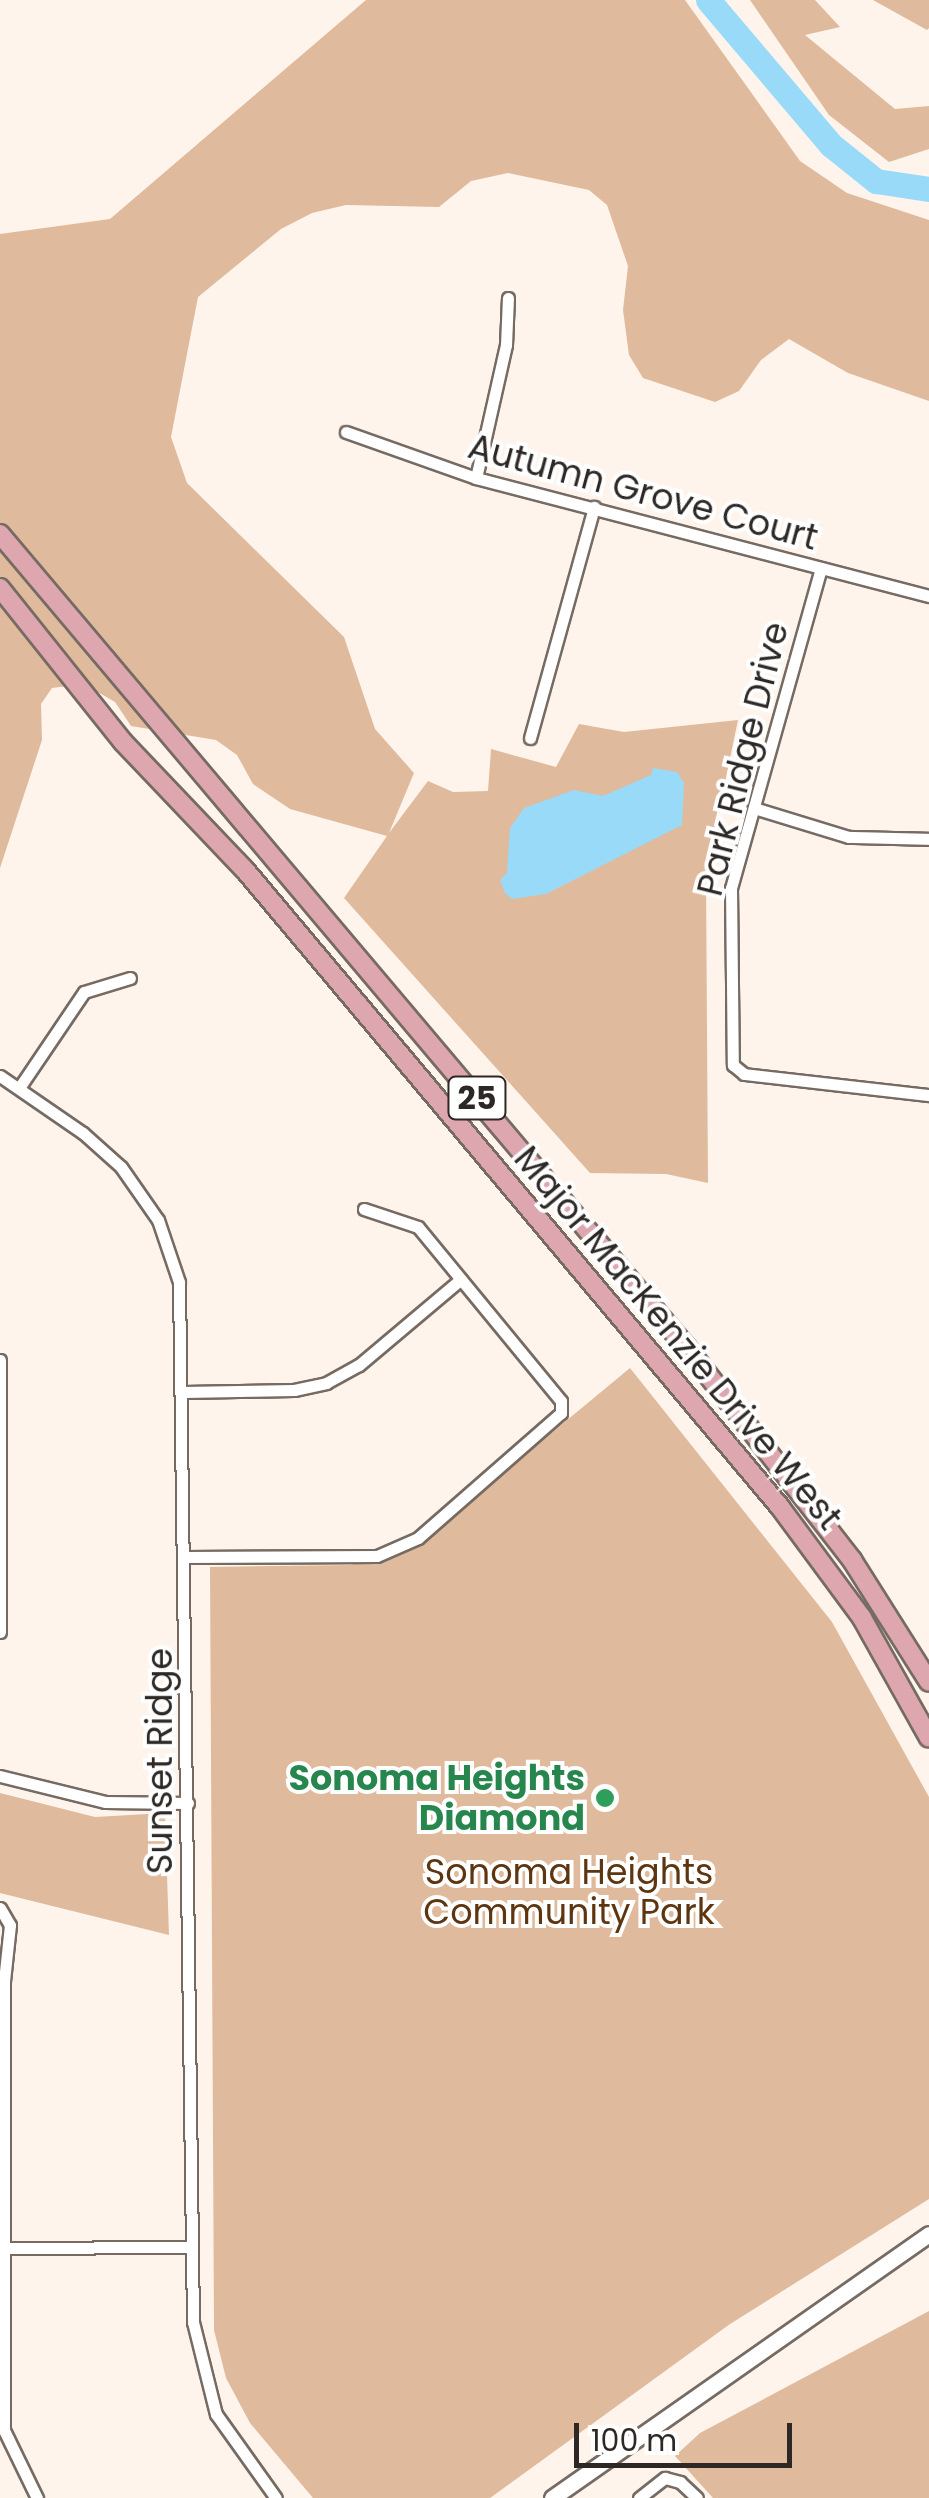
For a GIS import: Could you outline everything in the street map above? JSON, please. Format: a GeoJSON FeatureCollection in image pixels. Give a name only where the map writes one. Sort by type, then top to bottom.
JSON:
{"type":"FeatureCollection","features":[{"type":"Feature","properties":{"kind":"main road","name":"Major MacKenzie Drive West"},"geometry":{"type":"LineString","coordinates":[[0,534],[687,1348],[852,1560],[929,1682]]}},
{"type":"Feature","properties":{"kind":"main road","name":"Major MacKenzie Drive West"},"geometry":{"type":"LineString","coordinates":[[0,588],[123,742],[244,870],[780,1506],[862,1618],[929,1738]]}},
{"type":"Feature","properties":{"kind":"main road"},"geometry":{"type":"LineString","coordinates":[[552,2498],[929,2234]]}},
{"type":"Feature","properties":{"kind":"street"},"geometry":{"type":"LineString","coordinates":[[476,478],[506,345],[508,298]]}},
{"type":"Feature","properties":{"kind":"street","name":"Autumn Grove Court"},"geometry":{"type":"LineString","coordinates":[[346,432],[476,478],[929,596]]}},
{"type":"Feature","properties":{"kind":"street"},"geometry":{"type":"LineString","coordinates":[[530,738],[594,506]]}},
{"type":"Feature","properties":{"kind":"street","name":"Park Ridge Drive"},"geometry":{"type":"LineString","coordinates":[[820,568],[732,888],[734,1065],[744,1074],[929,1095]]}},
{"type":"Feature","properties":{"kind":"street"},"geometry":{"type":"LineString","coordinates":[[754,808],[849,837],[929,839]]}},
{"type":"Feature","properties":{"kind":"street"},"geometry":{"type":"LineString","coordinates":[[19,1088],[84,992],[130,978]]}},
{"type":"Feature","properties":{"kind":"street","name":"Sunset Ridge"},"geometry":{"type":"LineString","coordinates":[[0,1076],[98,1144],[150,1207],[180,1282],[195,2342],[210,2403],[243,2460],[276,2498]]}},
{"type":"Feature","properties":{"kind":"street"},"geometry":{"type":"LineString","coordinates":[[186,1558],[376,1556],[418,1538],[561,1412],[561,1401],[418,1227],[364,1209]]}},
{"type":"Feature","properties":{"kind":"street"},"geometry":{"type":"LineString","coordinates":[[184,1392],[294,1390],[326,1383],[360,1365],[462,1278]]}},
{"type":"Feature","properties":{"kind":"street"},"geometry":{"type":"LineString","coordinates":[[0,1360],[0,1632]]}},
{"type":"Feature","properties":{"kind":"street"},"geometry":{"type":"LineString","coordinates":[[0,1776],[105,1802],[188,1803]]}},
{"type":"Feature","properties":{"kind":"street"},"geometry":{"type":"LineString","coordinates":[[0,1908],[10,1925],[4,1982],[4,2430],[37,2498]]}},
{"type":"Feature","properties":{"kind":"street"},"geometry":{"type":"LineString","coordinates":[[3,2248],[191,2247]]}},
{"type":"Feature","properties":{"kind":"street"},"geometry":{"type":"LineString","coordinates":[[639,2498],[665,2478],[680,2482],[697,2498]]}},
{"type":"Feature","properties":{"kind":"green space"},"geometry":{"type":"Polygon","coordinates":[[[366,0],[685,0],[800,161],[847,193],[929,220],[929,401],[848,373],[789,339],[761,360],[739,391],[715,402],[643,378],[629,355],[623,310],[628,266],[607,205],[589,190],[508,173],[471,181],[439,207],[346,205],[312,213],[281,229],[198,297],[171,437],[187,483],[344,637],[375,729],[414,773],[389,833],[428,781],[453,792],[488,791],[491,749],[556,767],[579,724],[624,732],[738,720],[706,874],[708,1183],[666,1174],[590,1173],[344,898],[387,836],[290,809],[253,784],[237,755],[216,740],[131,726],[115,702],[84,684],[52,688],[41,704],[42,740],[0,868],[0,234],[110,219],[366,0]]]}},
{"type":"Feature","properties":{"kind":"green space"},"geometry":{"type":"Polygon","coordinates":[[[750,0],[815,0],[840,27],[805,35],[895,109],[929,106],[929,149],[889,162],[829,115],[750,0]]]}},
{"type":"Feature","properties":{"kind":"green space"},"geometry":{"type":"Polygon","coordinates":[[[873,0],[929,0],[929,28],[927,30],[873,0]]]}},
{"type":"Feature","properties":{"kind":"green space","name":"Sonoma Heights Community Park"},"geometry":{"type":"Polygon","coordinates":[[[630,1368],[832,1622],[929,1797],[929,2199],[730,2324],[490,2498],[313,2498],[250,2423],[226,2378],[214,2330],[210,1567],[350,1565],[409,1551],[630,1368]]]}},
{"type":"Feature","properties":{"kind":"green space"},"geometry":{"type":"Polygon","coordinates":[[[0,1793],[95,1817],[165,1813],[169,1935],[0,1893],[0,1793]]]}},
{"type":"Feature","properties":{"kind":"green space"},"geometry":{"type":"Polygon","coordinates":[[[929,2311],[929,2498],[713,2498],[675,2456],[700,2433],[929,2311]]]}},
{"type":"Feature","properties":{"kind":"water"},"geometry":{"type":"Polygon","coordinates":[[[653,768],[677,772],[684,783],[682,825],[546,894],[512,899],[505,893],[500,880],[507,873],[510,828],[524,808],[574,790],[603,796],[651,775],[653,768]]]}},
{"type":"Feature","properties":{"kind":"waterway"},"geometry":{"type":"LineString","coordinates":[[708,0],[831,145],[876,181],[929,189]]}},
{"type":"Feature","properties":{"kind":"place","name":"Sonoma Heights Diamond"},"geometry":{"type":"Point","coordinates":[605,1798]}}]}
